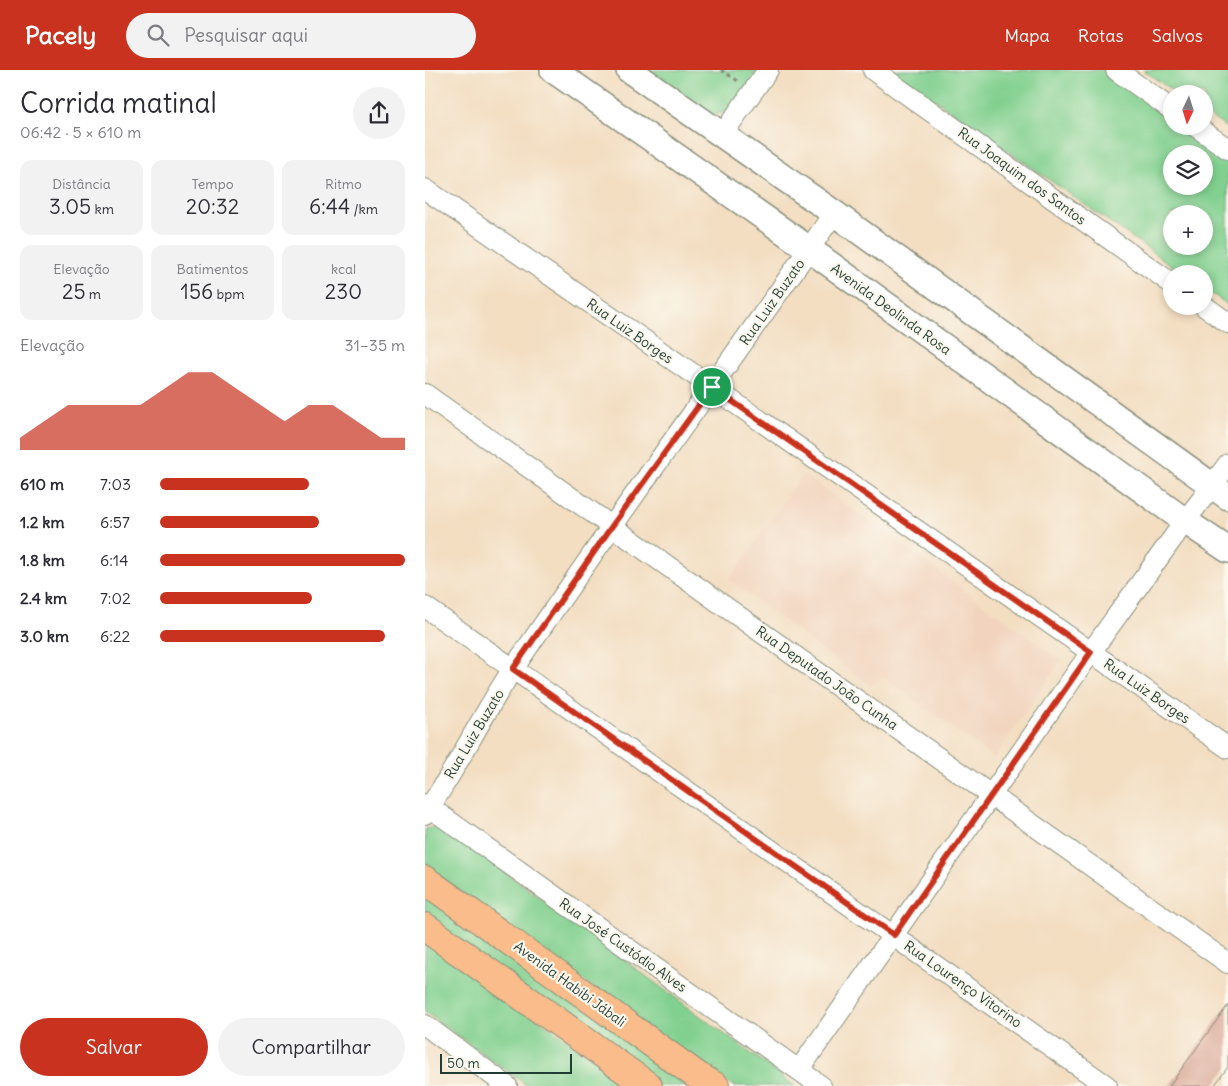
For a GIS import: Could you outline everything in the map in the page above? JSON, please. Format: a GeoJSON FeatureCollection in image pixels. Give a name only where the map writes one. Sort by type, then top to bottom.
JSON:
{"type":"FeatureCollection","features":[{"type":"Feature","properties":{"kind":"main road","name":"Avenida Habibi Jábali"},"geometry":{"type":"LineString","coordinates":[[425,880],[699,1077],[715,1086]]}},
{"type":"Feature","properties":{"kind":"main road"},"geometry":{"type":"LineString","coordinates":[[425,928],[648,1086]]}},
{"type":"Feature","properties":{"kind":"street","name":"Avenida Deolinda Rosa"},"geometry":{"type":"LineString","coordinates":[[553,70],[809,249],[1228,550]]}},
{"type":"Feature","properties":{"kind":"street"},"geometry":{"type":"LineString","coordinates":[[629,70],[834,213],[1220,492]]}},
{"type":"Feature","properties":{"kind":"street"},"geometry":{"type":"LineString","coordinates":[[722,135],[768,70]]}},
{"type":"Feature","properties":{"kind":"street","name":"Rua Joaquim dos Santos"},"geometry":{"type":"LineString","coordinates":[[873,70],[1163,277]]}},
{"type":"Feature","properties":{"kind":"street"},"geometry":{"type":"LineString","coordinates":[[1116,70],[1163,103]]}},
{"type":"Feature","properties":{"kind":"street"},"geometry":{"type":"LineString","coordinates":[[1208,135],[1228,149]]}},
{"type":"Feature","properties":{"kind":"street","name":"Rua Luiz Borges"},"geometry":{"type":"LineString","coordinates":[[425,189],[1228,748]]}},
{"type":"Feature","properties":{"kind":"street","name":"Rua Luiz Buzato"},"geometry":{"type":"LineString","coordinates":[[427,809],[513,669],[834,213]]}},
{"type":"Feature","properties":{"kind":"street"},"geometry":{"type":"LineString","coordinates":[[1213,312],[1228,323]]}},
{"type":"Feature","properties":{"kind":"street","name":"Rua Deputado João Cunha"},"geometry":{"type":"LineString","coordinates":[[425,394],[1228,962]]}},
{"type":"Feature","properties":{"kind":"street"},"geometry":{"type":"LineString","coordinates":[[799,1070],[1185,520],[1220,492],[1228,464]]}},
{"type":"Feature","properties":{"kind":"street","name":"Rua Lourenço Vitorino"},"geometry":{"type":"LineString","coordinates":[[425,607],[1107,1086]]}},
{"type":"Feature","properties":{"kind":"street","name":"Rua José Custódio Alves"},"geometry":{"type":"LineString","coordinates":[[427,809],[821,1086]]}},
{"type":"Feature","properties":{"kind":"street"},"geometry":{"type":"LineString","coordinates":[[425,1025],[507,1086]]}},
{"type":"Feature","properties":{"kind":"shaded area"},"geometry":{"type":"Polygon","coordinates":[[[803,474],[1061,660],[994,758],[883,677],[871,686],[729,580],[803,474]]]}},
{"type":"Feature","properties":{"kind":"green space"},"geometry":{"type":"Polygon","coordinates":[[[643,70],[758,70],[731,109],[714,115],[643,70]]]}},
{"type":"Feature","properties":{"kind":"green space"},"geometry":{"type":"Polygon","coordinates":[[[892,70],[1107,70],[1163,109],[1163,135],[1200,135],[1228,155],[1228,305],[1213,294],[1213,265],[1171,265],[892,70]]]}},
{"type":"Feature","properties":{"kind":"green space"},"geometry":{"type":"Polygon","coordinates":[[[1143,70],[1228,70],[1228,129],[1213,118],[1213,85],[1164,85],[1143,70]]]}},
{"type":"Feature","properties":{"kind":"green space"},"geometry":{"type":"Polygon","coordinates":[[[438,827],[451,832],[795,1086],[735,1086],[714,1075],[425,866],[425,831],[426,829],[438,827]]]}},
{"type":"Feature","properties":{"kind":"green space"},"geometry":{"type":"Polygon","coordinates":[[[425,891],[698,1086],[660,1086],[425,917],[425,891]]]}},
{"type":"Feature","properties":{"kind":"green space"},"geometry":{"type":"Polygon","coordinates":[[[425,939],[632,1086],[528,1086],[425,1012],[425,939]]]}},
{"type":"Feature","properties":{"kind":"building"},"geometry":{"type":"Polygon","coordinates":[[[1228,1005],[1228,1067],[1214,1086],[1169,1086],[1228,1005]]]}},
{"type":"Feature","properties":{"kind":"route"},"geometry":{"type":"LineString","coordinates":[[712,387],[1091,652],[894,935],[513,669],[612,526],[712,387]]}}]}
